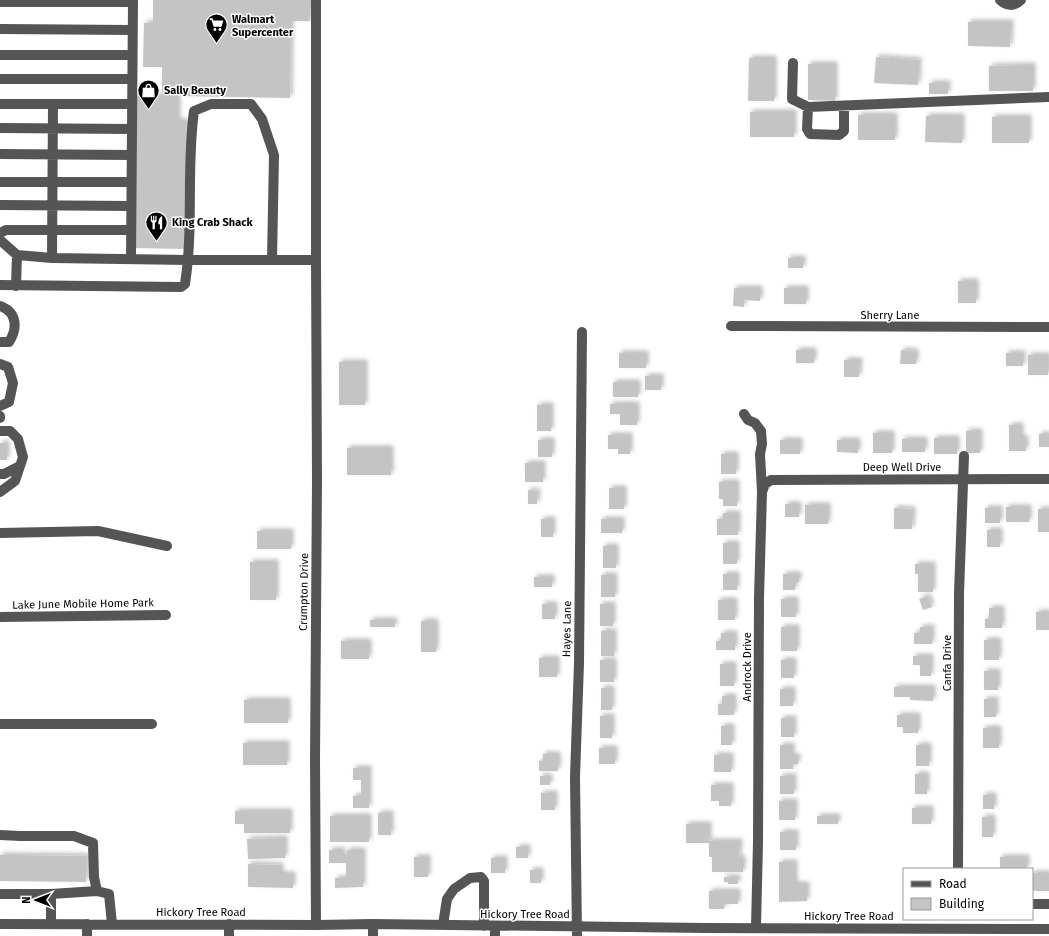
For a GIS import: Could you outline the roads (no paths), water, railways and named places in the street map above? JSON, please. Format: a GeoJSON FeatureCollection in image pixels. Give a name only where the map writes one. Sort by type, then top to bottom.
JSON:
{"type":"FeatureCollection","features":[{"type":"Feature","properties":{"kind":"street","name":"Crumpton Drive"},"geometry":{"type":"LineString","coordinates":[[316,0],[317,481],[314,760],[316,925]]}},
{"type":"Feature","properties":{"kind":"street"},"geometry":{"type":"LineString","coordinates":[[1000,0],[1010,5],[1020,0]]}},
{"type":"Feature","properties":{"kind":"street"},"geometry":{"type":"LineString","coordinates":[[0,2],[133,1],[131,259]]}},
{"type":"Feature","properties":{"kind":"street"},"geometry":{"type":"LineString","coordinates":[[0,29],[132,30]]}},
{"type":"Feature","properties":{"kind":"street"},"geometry":{"type":"LineString","coordinates":[[0,55],[132,55]]}},
{"type":"Feature","properties":{"kind":"street"},"geometry":{"type":"LineString","coordinates":[[793,63],[792,99],[808,107],[1049,97]]}},
{"type":"Feature","properties":{"kind":"street"},"geometry":{"type":"LineString","coordinates":[[0,79],[132,79]]}},
{"type":"Feature","properties":{"kind":"street"},"geometry":{"type":"LineString","coordinates":[[0,104],[132,104]]}},
{"type":"Feature","properties":{"kind":"street"},"geometry":{"type":"LineString","coordinates":[[52,258],[53,104]]}},
{"type":"Feature","properties":{"kind":"street"},"geometry":{"type":"LineString","coordinates":[[0,285],[181,287],[185,284],[189,260],[191,134],[194,111],[211,104],[251,104],[262,119],[274,155],[272,260]]}},
{"type":"Feature","properties":{"kind":"street"},"geometry":{"type":"LineString","coordinates":[[808,107],[807,130],[810,134],[839,135],[844,131],[844,106]]}},
{"type":"Feature","properties":{"kind":"street"},"geometry":{"type":"LineString","coordinates":[[0,128],[132,128]]}},
{"type":"Feature","properties":{"kind":"street"},"geometry":{"type":"LineString","coordinates":[[0,154],[131,155]]}},
{"type":"Feature","properties":{"kind":"street"},"geometry":{"type":"LineString","coordinates":[[0,182],[131,182]]}},
{"type":"Feature","properties":{"kind":"street"},"geometry":{"type":"LineString","coordinates":[[0,205],[131,206]]}},
{"type":"Feature","properties":{"kind":"street"},"geometry":{"type":"LineString","coordinates":[[0,233],[6,230],[131,230]]}},
{"type":"Feature","properties":{"kind":"street"},"geometry":{"type":"LineString","coordinates":[[0,240],[17,255],[52,258],[316,260]]}},
{"type":"Feature","properties":{"kind":"street"},"geometry":{"type":"LineString","coordinates":[[16,286],[17,255]]}},
{"type":"Feature","properties":{"kind":"street"},"geometry":{"type":"LineString","coordinates":[[0,306],[10,311],[14,318],[14,334],[9,342],[0,342]]}},
{"type":"Feature","properties":{"kind":"street","name":"Sherry Lane"},"geometry":{"type":"LineString","coordinates":[[731,326],[1049,327]]}},
{"type":"Feature","properties":{"kind":"street","name":"Hayes Lane"},"geometry":{"type":"LineString","coordinates":[[577,931],[575,777],[579,663],[582,332]]}},
{"type":"Feature","properties":{"kind":"street"},"geometry":{"type":"LineString","coordinates":[[0,364],[8,367],[13,383],[9,402],[0,406]]}},
{"type":"Feature","properties":{"kind":"street","name":"Androck Drive"},"geometry":{"type":"LineString","coordinates":[[744,414],[748,420],[755,423],[761,431],[762,444],[760,454],[762,492],[759,598],[758,842],[756,927]]}},
{"type":"Feature","properties":{"kind":"street"},"geometry":{"type":"LineString","coordinates":[[0,431],[10,431],[18,440],[23,456],[15,481],[0,492]]}},
{"type":"Feature","properties":{"kind":"street","name":"Canfa Drive"},"geometry":{"type":"LineString","coordinates":[[958,868],[959,593],[964,456]]}},
{"type":"Feature","properties":{"kind":"street"},"geometry":{"type":"LineString","coordinates":[[0,474],[4,474],[20,466]]}},
{"type":"Feature","properties":{"kind":"street","name":"Deep Well Drive"},"geometry":{"type":"LineString","coordinates":[[762,492],[765,484],[771,480],[1049,479]]}},
{"type":"Feature","properties":{"kind":"street"},"geometry":{"type":"LineString","coordinates":[[0,533],[98,532],[167,546]]}},
{"type":"Feature","properties":{"kind":"street","name":"Lake June Mobile Home Park"},"geometry":{"type":"LineString","coordinates":[[0,617],[166,615]]}},
{"type":"Feature","properties":{"kind":"street"},"geometry":{"type":"LineString","coordinates":[[0,724],[152,724]]}},
{"type":"Feature","properties":{"kind":"street"},"geometry":{"type":"LineString","coordinates":[[0,835],[74,836],[93,843],[94,877],[97,891]]}},
{"type":"Feature","properties":{"kind":"street"},"geometry":{"type":"LineString","coordinates":[[443,925],[447,899],[454,889],[470,878],[481,877],[484,881],[484,926]]}},
{"type":"Feature","properties":{"kind":"street"},"geometry":{"type":"LineString","coordinates":[[0,894],[51,894],[97,891],[109,894],[112,924]]}},
{"type":"Feature","properties":{"kind":"street"},"geometry":{"type":"LineString","coordinates":[[51,894],[51,924]]}},
{"type":"Feature","properties":{"kind":"street"},"geometry":{"type":"LineString","coordinates":[[1033,904],[1049,904]]}},
{"type":"Feature","properties":{"kind":"street","name":"Hickory Tree Road"},"geometry":{"type":"LineString","coordinates":[[0,924],[373,924],[484,926],[495,931],[706,932],[756,927],[939,932],[958,924],[1003,928],[1049,929]]}},
{"type":"Feature","properties":{"kind":"street"},"geometry":{"type":"LineString","coordinates":[[87,924],[87,936]]}},
{"type":"Feature","properties":{"kind":"street"},"geometry":{"type":"LineString","coordinates":[[229,924],[229,936]]}},
{"type":"Feature","properties":{"kind":"street"},"geometry":{"type":"LineString","coordinates":[[373,924],[373,936]]}},
{"type":"Feature","properties":{"kind":"place","name":"Walmart Supercenter"},"geometry":{"type":"Point","coordinates":[217,44]}},
{"type":"Feature","properties":{"kind":"place","name":"Sally Beauty"},"geometry":{"type":"Point","coordinates":[148,110]}},
{"type":"Feature","properties":{"kind":"place","name":"King Crab Shack"},"geometry":{"type":"Point","coordinates":[156,242]}}]}
